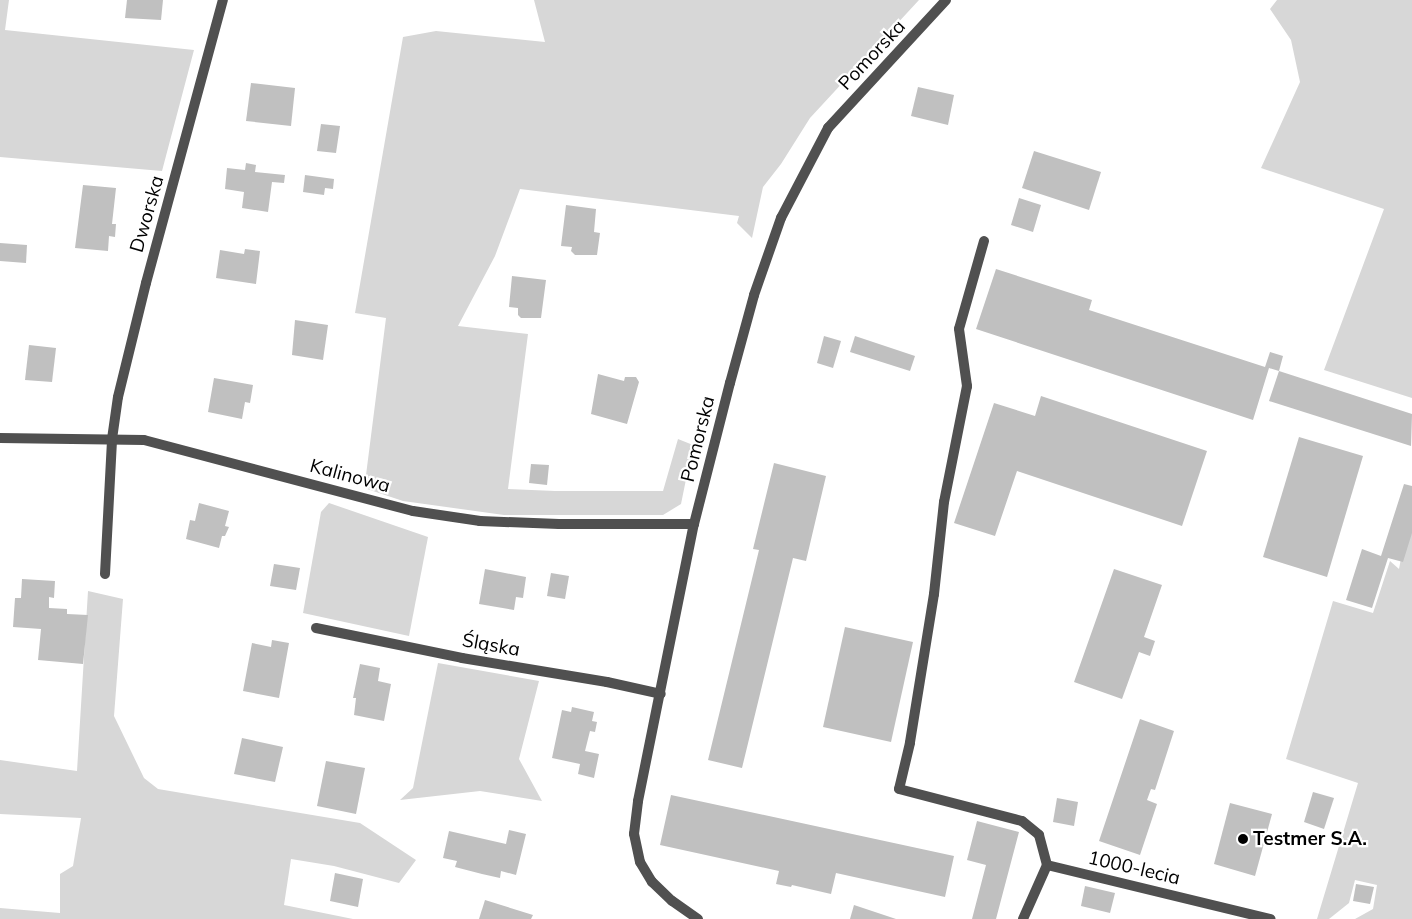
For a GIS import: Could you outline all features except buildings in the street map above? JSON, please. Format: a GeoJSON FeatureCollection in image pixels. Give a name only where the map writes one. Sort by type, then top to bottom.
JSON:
{"type":"FeatureCollection","features":[{"type":"Feature","properties":{"kind":"street","name":"Dworska"},"geometry":{"type":"LineString","coordinates":[[105,574],[112,439],[118,397],[146,283],[223,0]]}},
{"type":"Feature","properties":{"kind":"street","name":"Pomorska"},"geometry":{"type":"LineString","coordinates":[[698,919],[672,901],[652,882],[640,862],[634,834],[640,792],[694,524],[754,295],[781,218],[828,128],[946,0]]}},
{"type":"Feature","properties":{"kind":"street"},"geometry":{"type":"LineString","coordinates":[[984,241],[959,329],[967,386],[944,502],[934,594],[921,676],[899,789],[1022,821],[1039,836],[1047,865],[1023,919]]}},
{"type":"Feature","properties":{"kind":"street","name":"Kalinowa"},"geometry":{"type":"LineString","coordinates":[[0,438],[144,440],[413,511],[480,521],[559,524],[694,524]]}},
{"type":"Feature","properties":{"kind":"street","name":"Śląska"},"geometry":{"type":"LineString","coordinates":[[316,628],[462,658],[607,682],[661,694]]}},
{"type":"Feature","properties":{"kind":"street","name":"1000-lecia"},"geometry":{"type":"LineString","coordinates":[[1047,865],[1271,919]]}},
{"type":"Feature","properties":{"kind":"shaded area"},"geometry":{"type":"Polygon","coordinates":[[[0,0],[9,0],[5,30],[194,50],[162,171],[0,157],[0,0]]]}},
{"type":"Feature","properties":{"kind":"shaded area"},"geometry":{"type":"Polygon","coordinates":[[[534,0],[919,0],[810,118],[781,164],[763,187],[752,238],[737,223],[739,216],[520,189],[495,256],[458,326],[528,334],[508,489],[663,491],[678,439],[693,445],[681,504],[663,515],[504,515],[403,501],[367,489],[366,475],[386,318],[355,313],[403,37],[436,31],[545,42],[534,0]]]}},
{"type":"Feature","properties":{"kind":"shaded area"},"geometry":{"type":"Polygon","coordinates":[[[1277,0],[1412,0],[1412,398],[1324,370],[1384,209],[1261,168],[1300,82],[1291,40],[1270,9],[1277,0]]]}},
{"type":"Feature","properties":{"kind":"shaded area"},"geometry":{"type":"Polygon","coordinates":[[[1412,501],[1412,919],[1355,919],[1373,909],[1377,885],[1355,880],[1349,903],[1329,919],[1317,919],[1358,783],[1286,759],[1333,601],[1373,613],[1390,561],[1399,569],[1412,501]]]}},
{"type":"Feature","properties":{"kind":"shaded area"},"geometry":{"type":"Polygon","coordinates":[[[329,503],[428,537],[409,636],[303,613],[321,512],[329,503]]]}},
{"type":"Feature","properties":{"kind":"shaded area"},"geometry":{"type":"Polygon","coordinates":[[[88,591],[123,599],[114,716],[144,778],[158,789],[360,823],[416,860],[399,883],[334,866],[291,859],[284,905],[353,919],[0,919],[0,908],[60,913],[60,874],[73,866],[81,818],[0,814],[0,760],[77,771],[88,591]]]}},
{"type":"Feature","properties":{"kind":"shaded area"},"geometry":{"type":"Polygon","coordinates":[[[438,663],[539,681],[519,759],[542,801],[480,791],[400,800],[413,788],[438,663]]]}},
{"type":"Feature","properties":{"kind":"place","name":"Testmer S.A."},"geometry":{"type":"Point","coordinates":[1243,839]}}]}
